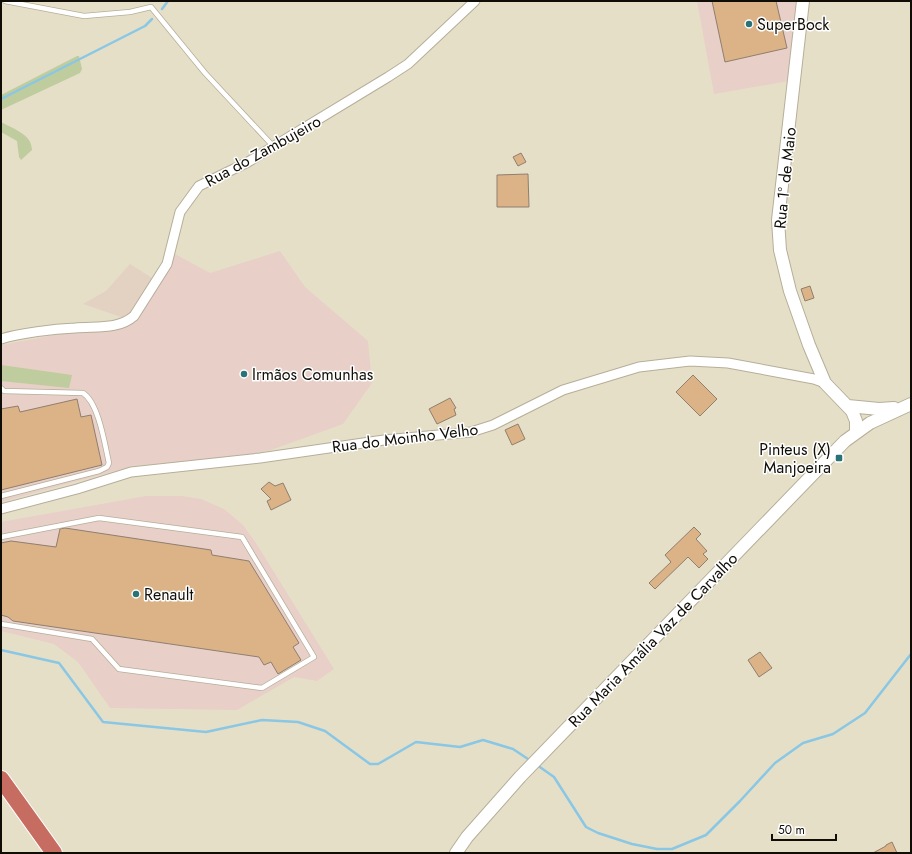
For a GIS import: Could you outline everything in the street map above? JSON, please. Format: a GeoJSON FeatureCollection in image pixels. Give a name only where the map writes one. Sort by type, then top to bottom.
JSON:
{"type":"FeatureCollection","features":[{"type":"Feature","properties":{"kind":"highway"},"geometry":{"type":"LineString","coordinates":[[1,779],[54,853]]}},
{"type":"Feature","properties":{"kind":"highway"},"geometry":{"type":"LineString","coordinates":[[1,798],[41,853]]}},
{"type":"Feature","properties":{"kind":"street","name":"Rua do Zambujeiro"},"geometry":{"type":"LineString","coordinates":[[1,339],[74,328],[114,326],[127,322],[134,316],[167,264],[180,212],[199,186],[248,162],[274,147],[408,64],[475,1]]}},
{"type":"Feature","properties":{"kind":"street","name":"Rua 1º de Maio"},"geometry":{"type":"LineString","coordinates":[[803,1],[778,220],[780,250],[790,291],[809,346],[824,383],[848,406],[855,416],[856,432]]}},
{"type":"Feature","properties":{"kind":"street","name":"Rua do Moinho Velho"},"geometry":{"type":"LineString","coordinates":[[1,509],[77,490],[131,472],[260,458],[384,440],[471,432],[493,425],[563,390],[639,367],[690,361],[728,363],[814,379],[824,383]]}},
{"type":"Feature","properties":{"kind":"street"},"geometry":{"type":"LineString","coordinates":[[848,406],[879,409],[906,406]]}},
{"type":"Feature","properties":{"kind":"street","name":"Rua Maria Amália Vaz de Carvalho"},"geometry":{"type":"LineString","coordinates":[[456,853],[467,837],[538,758],[856,432],[870,423],[906,406]]}},
{"type":"Feature","properties":{"kind":"lane"},"geometry":{"type":"LineString","coordinates":[[5,1],[84,16],[130,12],[152,6],[205,73],[274,147]]}},
{"type":"Feature","properties":{"kind":"lane"},"geometry":{"type":"LineString","coordinates":[[1,388],[4,391],[83,393],[89,397],[99,422],[109,463],[107,467],[99,471],[1,496]]}},
{"type":"Feature","properties":{"kind":"lane"},"geometry":{"type":"LineString","coordinates":[[1,537],[99,518],[242,537],[314,657],[262,688],[119,669],[92,640],[1,624]]}},
{"type":"Feature","properties":{"kind":"shaded area"},"geometry":{"type":"Polygon","coordinates":[[[697,1],[798,1],[789,81],[714,94],[697,1]]]}},
{"type":"Feature","properties":{"kind":"shaded area"},"geometry":{"type":"Polygon","coordinates":[[[280,251],[305,287],[368,341],[372,383],[343,424],[271,450],[242,456],[133,466],[1,502],[1,345],[72,332],[126,326],[138,319],[166,270],[173,253],[210,273],[280,251]]]}},
{"type":"Feature","properties":{"kind":"shaded area"},"geometry":{"type":"Polygon","coordinates":[[[130,264],[152,278],[130,314],[124,318],[83,304],[106,291],[130,264]]]}},
{"type":"Feature","properties":{"kind":"shaded area"},"geometry":{"type":"Polygon","coordinates":[[[146,496],[182,496],[201,499],[224,509],[243,525],[256,543],[334,669],[317,681],[294,677],[237,710],[110,708],[78,662],[54,644],[1,631],[1,522],[146,496]]]}},
{"type":"Feature","properties":{"kind":"green space"},"geometry":{"type":"Polygon","coordinates":[[[79,56],[82,69],[80,73],[1,110],[1,95],[79,56]]]}},
{"type":"Feature","properties":{"kind":"green space"},"geometry":{"type":"Polygon","coordinates":[[[1,122],[21,133],[29,140],[32,150],[21,160],[19,157],[17,141],[1,132],[1,122]]]}},
{"type":"Feature","properties":{"kind":"green space"},"geometry":{"type":"Polygon","coordinates":[[[1,365],[72,375],[69,388],[1,381],[1,365]]]}},
{"type":"Feature","properties":{"kind":"building","name":"SuperBock"},"geometry":{"type":"Polygon","coordinates":[[[712,1],[776,1],[787,48],[725,62],[712,1]]]}},
{"type":"Feature","properties":{"kind":"building"},"geometry":{"type":"Polygon","coordinates":[[[521,153],[526,162],[518,166],[513,157],[521,153]]]}},
{"type":"Feature","properties":{"kind":"building"},"geometry":{"type":"Polygon","coordinates":[[[528,174],[529,207],[497,207],[497,175],[528,174]]]}},
{"type":"Feature","properties":{"kind":"building"},"geometry":{"type":"Polygon","coordinates":[[[810,286],[814,298],[805,301],[801,289],[810,286]]]}},
{"type":"Feature","properties":{"kind":"building"},"geometry":{"type":"Polygon","coordinates":[[[693,375],[717,399],[700,416],[676,392],[693,375]]]}},
{"type":"Feature","properties":{"kind":"building"},"geometry":{"type":"Polygon","coordinates":[[[450,398],[456,408],[454,409],[456,415],[437,424],[429,409],[450,398]]]}},
{"type":"Feature","properties":{"kind":"building"},"geometry":{"type":"Polygon","coordinates":[[[77,399],[81,417],[91,415],[102,465],[1,490],[1,409],[18,406],[20,412],[77,399]]]}},
{"type":"Feature","properties":{"kind":"building"},"geometry":{"type":"Polygon","coordinates":[[[518,424],[525,439],[512,445],[505,430],[518,424]]]}},
{"type":"Feature","properties":{"kind":"building"},"geometry":{"type":"Polygon","coordinates":[[[269,482],[275,486],[283,483],[291,500],[271,510],[267,501],[271,499],[261,489],[269,482]]]}},
{"type":"Feature","properties":{"kind":"building"},"geometry":{"type":"Polygon","coordinates":[[[694,527],[701,534],[696,539],[707,551],[703,554],[708,559],[699,568],[688,557],[655,589],[649,583],[671,562],[665,555],[694,527]]]}},
{"type":"Feature","properties":{"kind":"building","name":"Renault"},"geometry":{"type":"Polygon","coordinates":[[[65,528],[211,550],[212,555],[249,561],[299,643],[293,647],[301,660],[278,674],[271,662],[264,665],[259,657],[13,621],[8,617],[1,615],[1,543],[11,541],[56,547],[60,529],[65,528]]]}},
{"type":"Feature","properties":{"kind":"building"},"geometry":{"type":"Polygon","coordinates":[[[760,652],[772,668],[759,677],[748,660],[760,652]]]}},
{"type":"Feature","properties":{"kind":"building"},"geometry":{"type":"Polygon","coordinates":[[[892,842],[897,853],[873,853],[886,846],[892,842]]]}},
{"type":"Feature","properties":{"kind":"waterway"},"geometry":{"type":"LineString","coordinates":[[162,9],[168,1]]}},
{"type":"Feature","properties":{"kind":"waterway"},"geometry":{"type":"LineString","coordinates":[[1,99],[145,26],[152,19]]}},
{"type":"Feature","properties":{"kind":"waterway"},"geometry":{"type":"LineString","coordinates":[[1,650],[59,663],[103,722],[206,732],[262,720],[298,722],[325,731],[370,764],[378,764],[416,742],[460,747],[483,740],[513,749],[531,761]]}},
{"type":"Feature","properties":{"kind":"waterway"},"geometry":{"type":"LineString","coordinates":[[537,765],[554,777],[586,827],[598,833],[632,844],[657,849],[672,849],[706,835],[775,763],[803,743],[833,734],[865,713],[911,654]]}},
{"type":"Feature","properties":{"kind":"place","name":"SuperBock"},"geometry":{"type":"Point","coordinates":[749,24]}},
{"type":"Feature","properties":{"kind":"place","name":"Irmãos Comunhas"},"geometry":{"type":"Point","coordinates":[244,374]}},
{"type":"Feature","properties":{"kind":"place","name":"Pinteus (X) Manjoeira"},"geometry":{"type":"Point","coordinates":[839,458]}},
{"type":"Feature","properties":{"kind":"place","name":"Renault"},"geometry":{"type":"Point","coordinates":[136,594]}}]}
